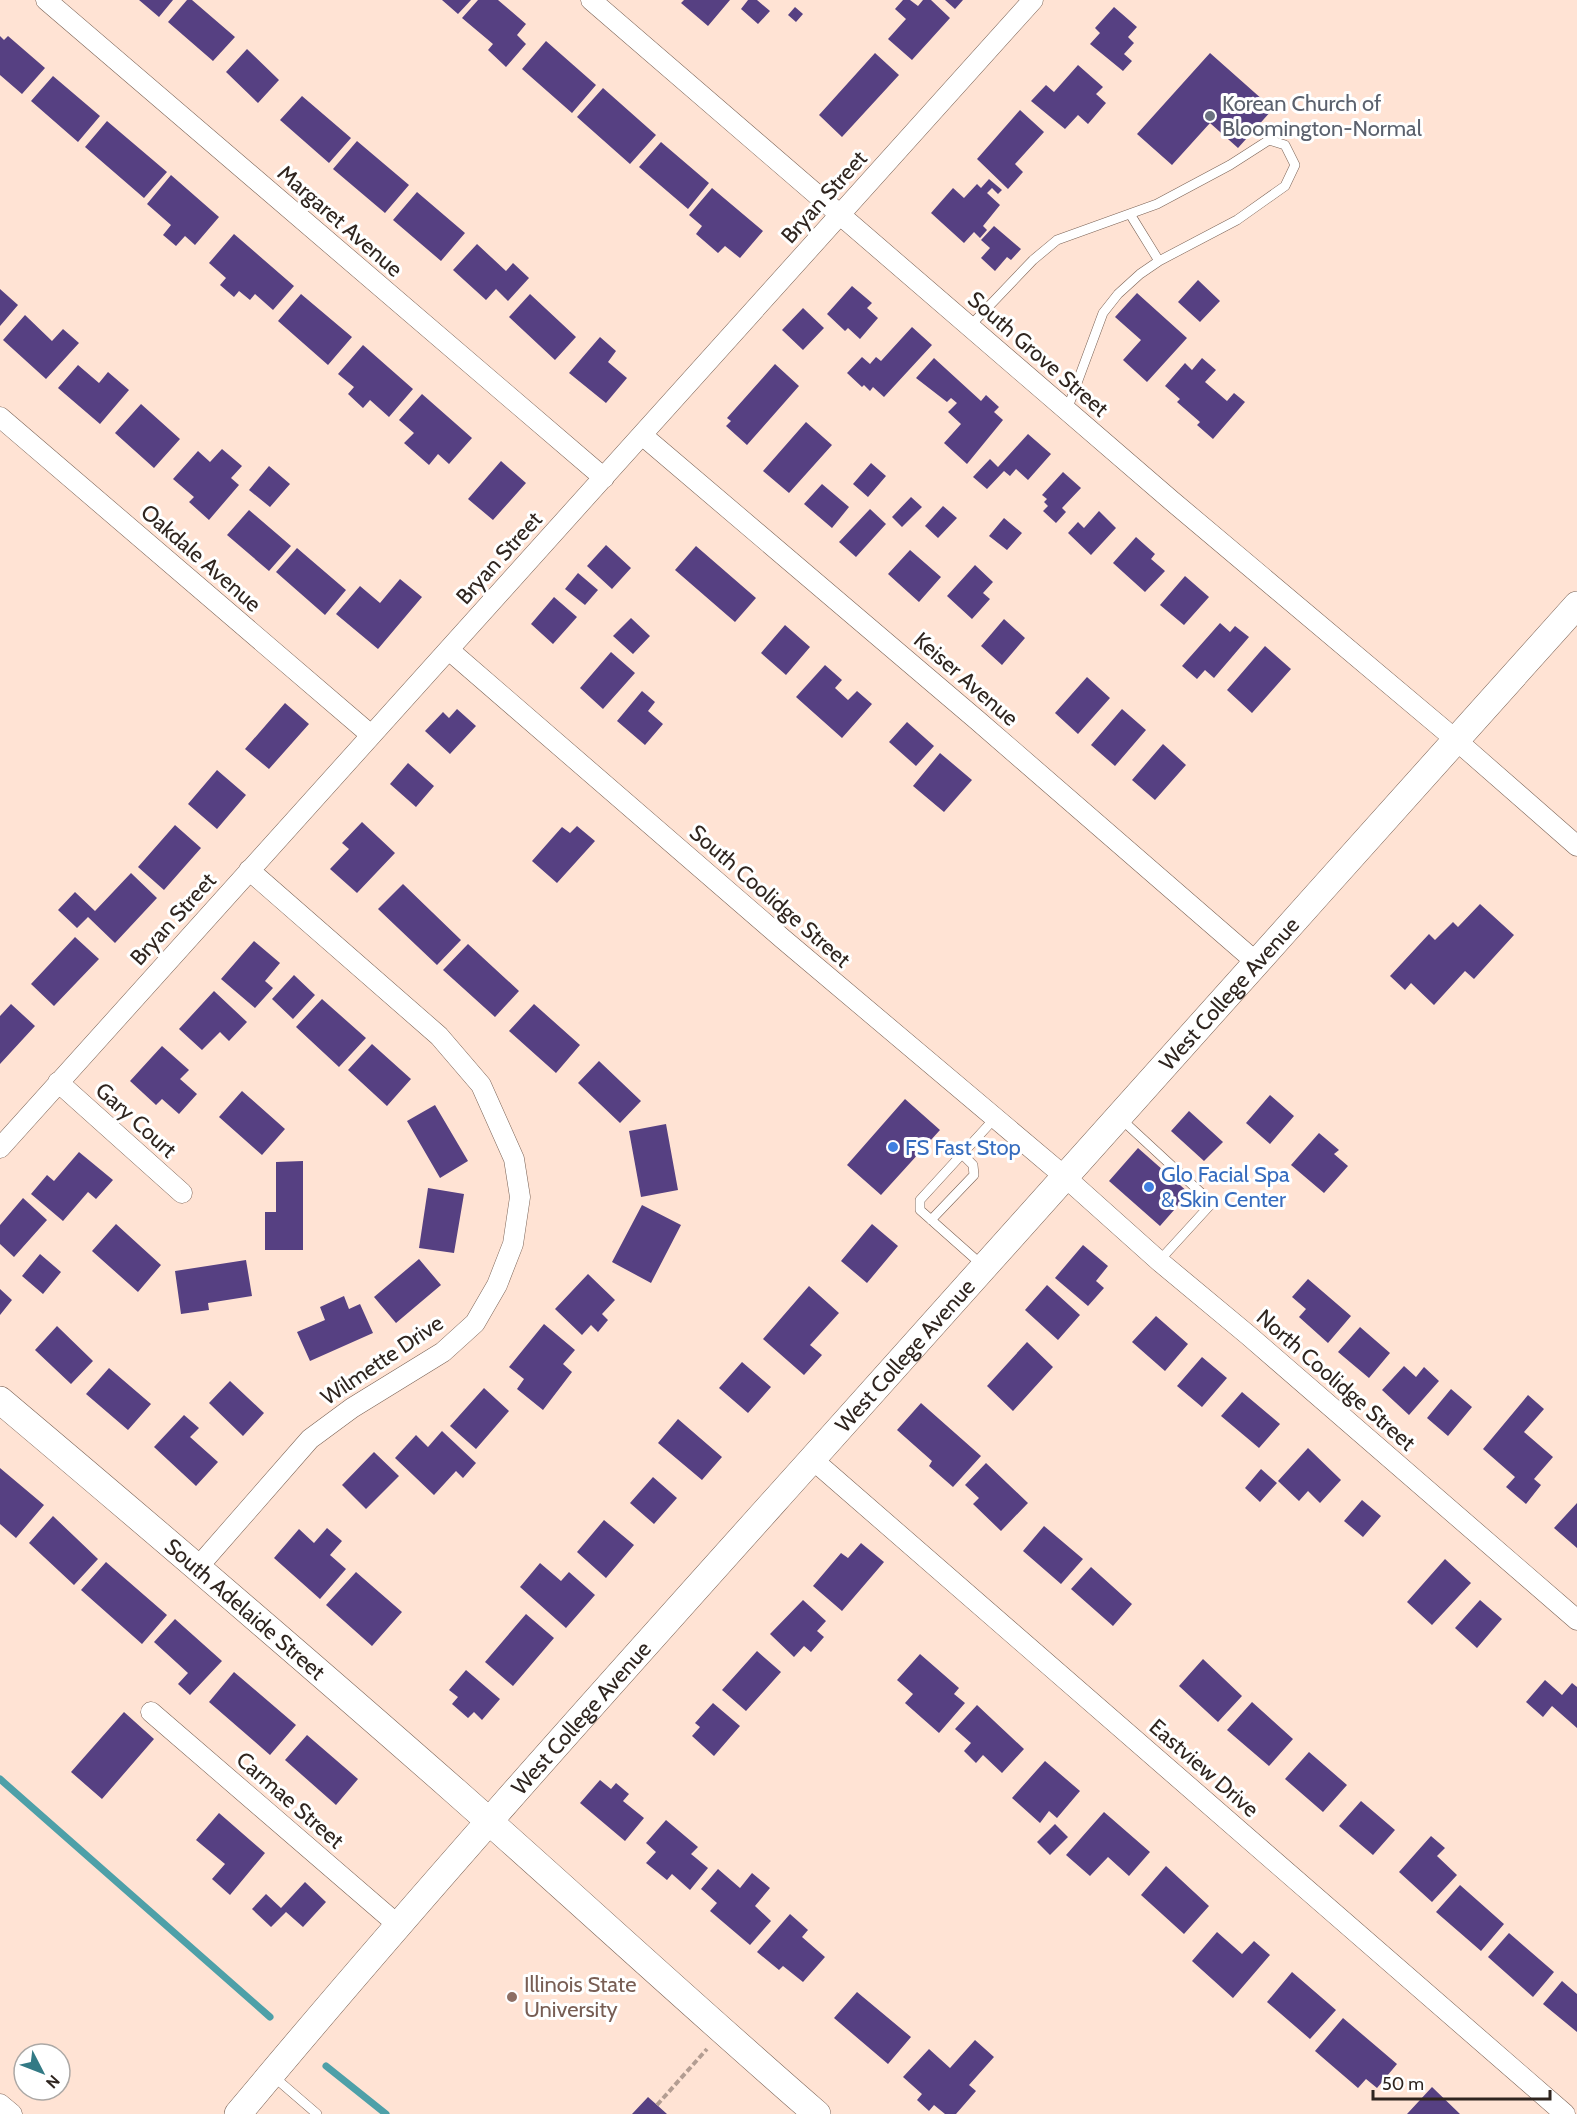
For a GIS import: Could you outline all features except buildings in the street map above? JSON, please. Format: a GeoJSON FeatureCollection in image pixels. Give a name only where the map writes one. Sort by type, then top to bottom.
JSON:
{"type":"FeatureCollection","features":[{"type":"Feature","properties":{"kind":"main road","name":"West College Avenue"},"geometry":{"type":"LineString","coordinates":[[238,2114],[488,1822],[983,1266],[1577,605]]}},
{"type":"Feature","properties":{"kind":"main road","name":"South Adelaide Street"},"geometry":{"type":"LineString","coordinates":[[0,1400],[198,1567],[818,2114]]}},
{"type":"Feature","properties":{"kind":"street","name":"Margaret Avenue"},"geometry":{"type":"LineString","coordinates":[[46,0],[604,478]]}},
{"type":"Feature","properties":{"kind":"street","name":"Bryan Street"},"geometry":{"type":"LineString","coordinates":[[0,1148],[1033,0]]}},
{"type":"Feature","properties":{"kind":"street","name":"South Grove Street"},"geometry":{"type":"LineString","coordinates":[[603,4],[840,214],[1577,846]]}},
{"type":"Feature","properties":{"kind":"street","name":"Oakdale Avenue"},"geometry":{"type":"LineString","coordinates":[[0,417],[371,735]]}},
{"type":"Feature","properties":{"kind":"street","name":"Keiser Avenue"},"geometry":{"type":"LineString","coordinates":[[642,435],[977,720],[1256,962]]}},
{"type":"Feature","properties":{"kind":"street","name":"South Coolidge Street"},"geometry":{"type":"LineString","coordinates":[[448,650],[783,939],[1064,1176]]}},
{"type":"Feature","properties":{"kind":"street","name":"Wilmette Drive"},"geometry":{"type":"LineString","coordinates":[[198,1567],[310,1439],[352,1407],[443,1352],[475,1323],[497,1285],[513,1244],[520,1197],[514,1159],[497,1118],[481,1085],[462,1061],[439,1036],[249,870]]}},
{"type":"Feature","properties":{"kind":"street","name":"Gary Court"},"geometry":{"type":"LineString","coordinates":[[58,1082],[182,1193]]}},
{"type":"Feature","properties":{"kind":"street","name":"North Coolidge Street"},"geometry":{"type":"LineString","coordinates":[[1064,1176],[1159,1262],[1266,1350],[1577,1620]]}},
{"type":"Feature","properties":{"kind":"street","name":"Eastview Drive"},"geometry":{"type":"LineString","coordinates":[[812,1459],[1565,2114]]}},
{"type":"Feature","properties":{"kind":"street","name":"Carmae Street"},"geometry":{"type":"LineString","coordinates":[[151,1712],[398,1925]]}},
{"type":"Feature","properties":{"kind":"street"},"geometry":{"type":"LineString","coordinates":[[0,2104],[12,2114]]}},
{"type":"Feature","properties":{"kind":"lane"},"geometry":{"type":"LineString","coordinates":[[970,326],[1033,260],[1057,240],[1157,204],[1269,140],[1285,145],[1295,165],[1285,186],[1237,220],[1159,261],[1118,294],[1102,313],[1067,410]]}},
{"type":"Feature","properties":{"kind":"lane"},"geometry":{"type":"LineString","coordinates":[[1130,214],[1159,261]]}},
{"type":"Feature","properties":{"kind":"lane"},"geometry":{"type":"LineString","coordinates":[[1118,1116],[1212,1203],[1159,1262]]}},
{"type":"Feature","properties":{"kind":"lane"},"geometry":{"type":"LineString","coordinates":[[983,1266],[920,1210],[920,1200],[995,1118]]}},
{"type":"Feature","properties":{"kind":"lane"},"geometry":{"type":"LineString","coordinates":[[931,1220],[974,1175],[973,1165],[962,1154]]}},
{"type":"Feature","properties":{"kind":"lane"},"geometry":{"type":"LineString","coordinates":[[271,2074],[317,2114]]}},
{"type":"Feature","properties":{"kind":"path"},"geometry":{"type":"LineString","coordinates":[[657,2105],[723,2031]]}},
{"type":"Feature","properties":{"kind":"waterway"},"geometry":{"type":"LineString","coordinates":[[0,1779],[270,2017]]}},
{"type":"Feature","properties":{"kind":"waterway"},"geometry":{"type":"LineString","coordinates":[[326,2066],[386,2114]]}},
{"type":"Feature","properties":{"kind":"place","name":"Korean Church of Bloomington-Normal"},"geometry":{"type":"Point","coordinates":[1210,116]}},
{"type":"Feature","properties":{"kind":"place","name":"FS Fast Stop"},"geometry":{"type":"Point","coordinates":[893,1147]}},
{"type":"Feature","properties":{"kind":"place","name":"Glo Facial Spa & Skin Center"},"geometry":{"type":"Point","coordinates":[1149,1187]}},
{"type":"Feature","properties":{"kind":"place","name":"Illinois State University"},"geometry":{"type":"Point","coordinates":[512,1997]}}]}
